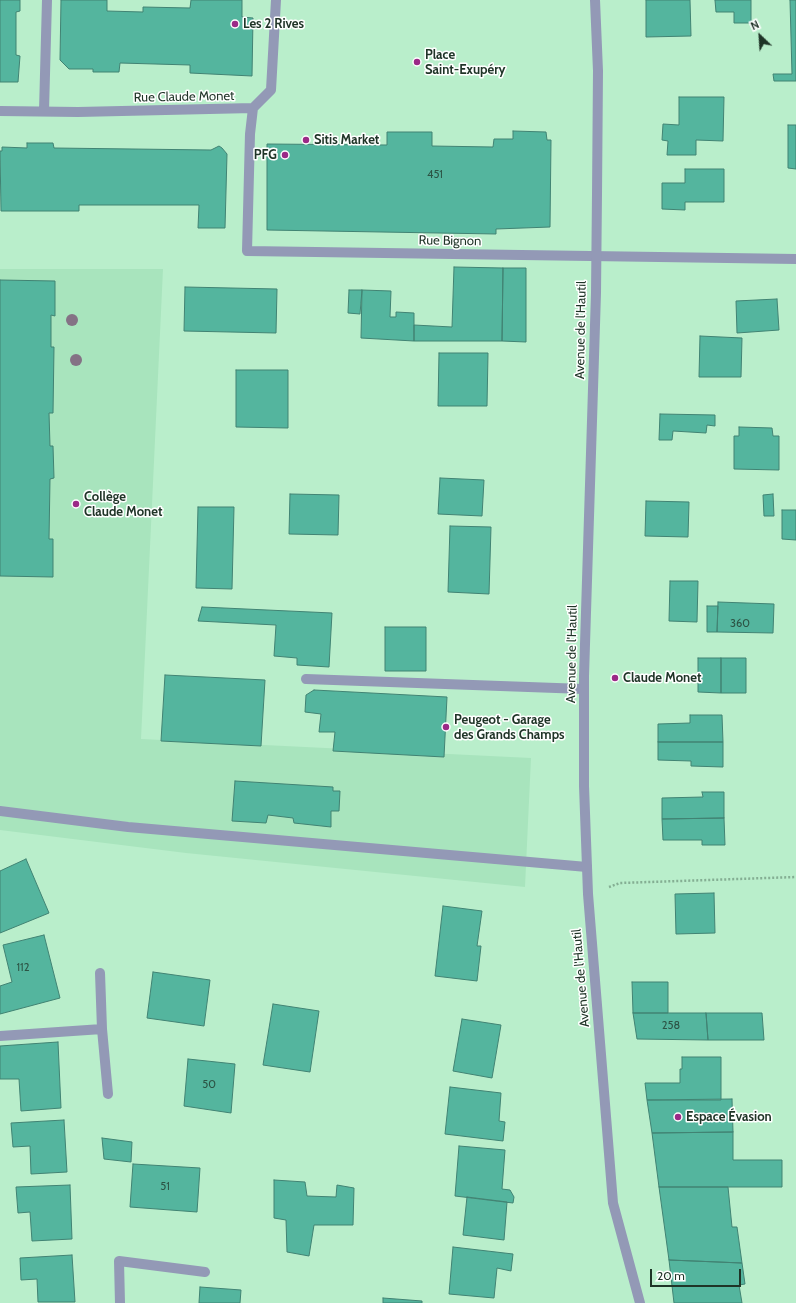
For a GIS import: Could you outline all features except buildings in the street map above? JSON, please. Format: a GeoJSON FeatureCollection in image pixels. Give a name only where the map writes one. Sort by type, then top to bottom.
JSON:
{"type":"FeatureCollection","features":[{"type":"Feature","properties":{"kind":"street"},"geometry":{"type":"LineString","coordinates":[[44,111],[47,0]]}},
{"type":"Feature","properties":{"kind":"street","name":"Rue Claude Monet"},"geometry":{"type":"LineString","coordinates":[[0,111],[253,108],[271,90],[276,0]]}},
{"type":"Feature","properties":{"kind":"street","name":"Avenue de l'Hautil"},"geometry":{"type":"LineString","coordinates":[[595,0],[598,71],[596,256],[584,690],[584,786],[588,894],[613,1203],[640,1303]]}},
{"type":"Feature","properties":{"kind":"street","name":"Rue Bignon"},"geometry":{"type":"LineString","coordinates":[[253,108],[250,134],[247,251],[796,259]]}},
{"type":"Feature","properties":{"kind":"street"},"geometry":{"type":"LineString","coordinates":[[306,679],[584,690]]}},
{"type":"Feature","properties":{"kind":"street"},"geometry":{"type":"LineString","coordinates":[[0,811],[128,826],[587,867]]}},
{"type":"Feature","properties":{"kind":"street"},"geometry":{"type":"LineString","coordinates":[[100,973],[102,1029],[108,1094]]}},
{"type":"Feature","properties":{"kind":"street"},"geometry":{"type":"LineString","coordinates":[[0,1036],[102,1029]]}},
{"type":"Feature","properties":{"kind":"street"},"geometry":{"type":"LineString","coordinates":[[120,1303],[119,1261],[205,1272]]}},
{"type":"Feature","properties":{"kind":"path"},"geometry":{"type":"LineString","coordinates":[[588,894],[620,883],[796,877]]}},
{"type":"Feature","properties":{"kind":"shaded area","name":"Collège Claude Monet"},"geometry":{"type":"Polygon","coordinates":[[[0,269],[163,269],[141,739],[531,758],[525,887],[186,853],[0,830],[0,269]]]}},
{"type":"Feature","properties":{"kind":"place","name":"Les 2 Rives"},"geometry":{"type":"Point","coordinates":[235,24]}},
{"type":"Feature","properties":{"kind":"place","name":"Place Saint-Exupéry"},"geometry":{"type":"Point","coordinates":[417,62]}},
{"type":"Feature","properties":{"kind":"place","name":"Sitis Market"},"geometry":{"type":"Point","coordinates":[306,140]}},
{"type":"Feature","properties":{"kind":"place","name":"PFG"},"geometry":{"type":"Point","coordinates":[285,155]}},
{"type":"Feature","properties":{"kind":"place","name":"Collège Claude Monet"},"geometry":{"type":"Point","coordinates":[76,504]}},
{"type":"Feature","properties":{"kind":"place","name":"Claude Monet"},"geometry":{"type":"Point","coordinates":[615,678]}},
{"type":"Feature","properties":{"kind":"place","name":"Peugeot - Garage des Grands Champs"},"geometry":{"type":"Point","coordinates":[446,727]}},
{"type":"Feature","properties":{"kind":"place","name":"Espace Évasion"},"geometry":{"type":"Point","coordinates":[678,1117]}}]}
